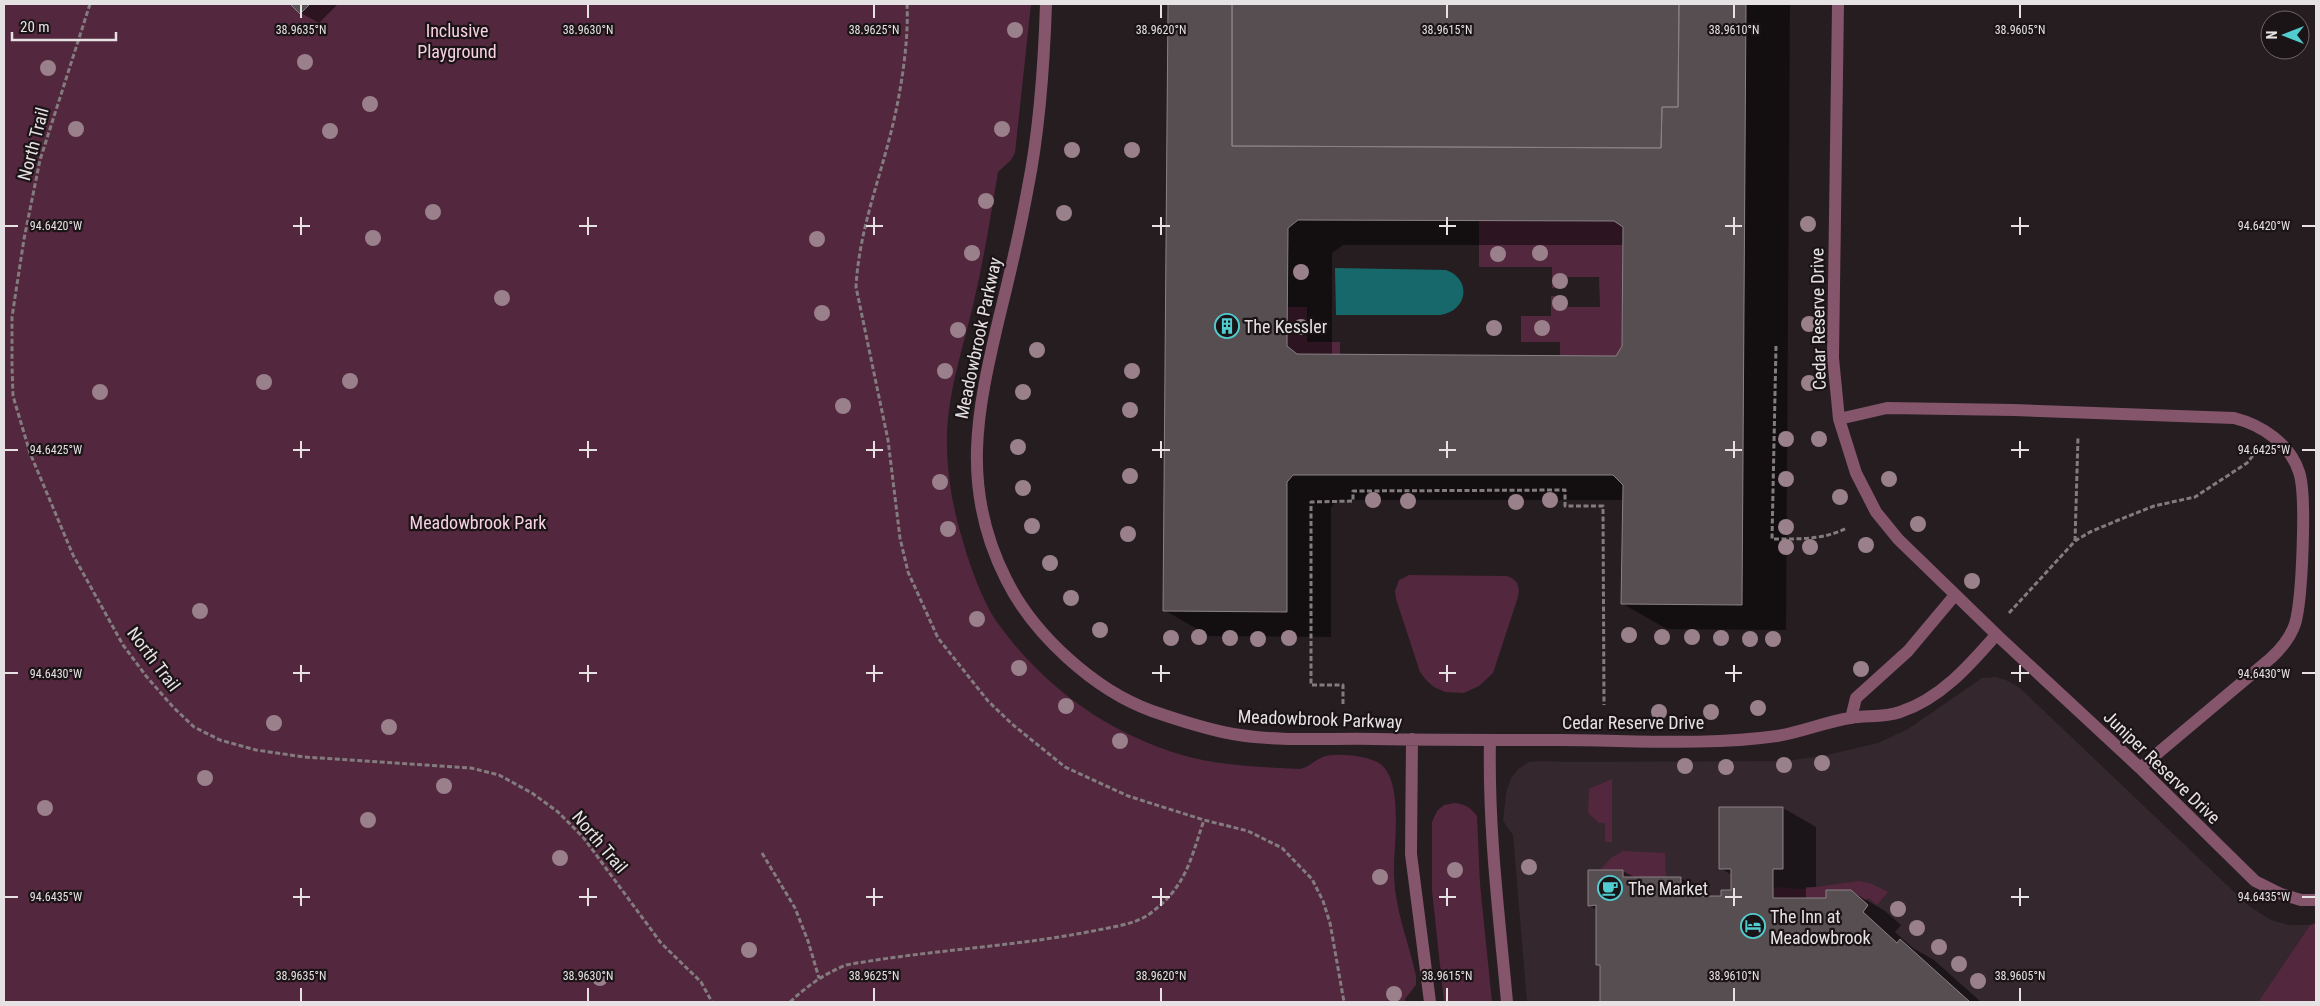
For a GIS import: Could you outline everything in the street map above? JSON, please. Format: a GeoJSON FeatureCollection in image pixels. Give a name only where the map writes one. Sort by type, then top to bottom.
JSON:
{"type":"FeatureCollection","features":[{"type":"Feature","properties":{"kind":"street","name":"Meadowbrook Parkway"},"geometry":{"type":"LineString","coordinates":[[1046,4],[1040,97],[1029,184],[982,390],[977,430],[976,466],[986,527],[1007,583],[1031,618],[1055,646],[1080,668],[1117,693],[1147,709],[1234,734],[1275,738],[1412,740],[1411,854],[1430,1002]]}},
{"type":"Feature","properties":{"kind":"street","name":"Cedar Reserve Drive"},"geometry":{"type":"LineString","coordinates":[[1412,740],[1748,738],[1776,736],[1851,718],[1874,718],[1900,712],[1928,699],[1965,671],[1996,635],[1898,539],[1876,512],[1856,473],[1839,419],[1833,358],[1838,4]]}},
{"type":"Feature","properties":{"kind":"street"},"geometry":{"type":"LineString","coordinates":[[1839,419],[1887,408],[2014,410],[2234,418],[2258,426],[2271,435],[2285,449],[2299,472],[2303,503],[2299,608],[2289,638],[2271,658],[2140,768]]}},
{"type":"Feature","properties":{"kind":"street"},"geometry":{"type":"LineString","coordinates":[[1851,718],[1856,698],[1908,651],[1956,595]]}},
{"type":"Feature","properties":{"kind":"street","name":"Juniper Reserve Drive"},"geometry":{"type":"LineString","coordinates":[[1996,635],[2140,768],[2255,881],[2288,896],[2301,900],[2316,900]]}},
{"type":"Feature","properties":{"kind":"street"},"geometry":{"type":"LineString","coordinates":[[1490,740],[1488,793],[1507,1002]]}},
{"type":"Feature","properties":{"kind":"path","name":"North Trail"},"geometry":{"type":"LineString","coordinates":[[90,4],[40,160],[24,238],[12,317],[12,380],[13,396],[20,424],[73,555],[123,645],[146,676],[173,707],[194,726],[220,740],[256,750],[304,757],[471,768],[499,775],[532,793],[558,812],[583,837],[661,944],[701,982],[712,1002]]}},
{"type":"Feature","properties":{"kind":"path"},"geometry":{"type":"LineString","coordinates":[[1776,346],[1772,539],[1804,539],[1836,534],[1847,528]]}},
{"type":"Feature","properties":{"kind":"path"},"geometry":{"type":"LineString","coordinates":[[2075,541],[2078,434]]}},
{"type":"Feature","properties":{"kind":"path"},"geometry":{"type":"LineString","coordinates":[[2005,617],[2075,541],[2121,518],[2154,506],[2195,497],[2247,463],[2257,450]]}},
{"type":"Feature","properties":{"kind":"path"},"geometry":{"type":"LineString","coordinates":[[1343,704],[1343,685],[1312,685],[1311,502],[1353,501],[1353,491],[1565,490],[1565,506],[1603,506],[1604,706]]}},
{"type":"Feature","properties":{"kind":"path"},"geometry":{"type":"LineString","coordinates":[[790,1002],[819,978],[846,965],[1070,935],[1125,924],[1146,916],[1184,878],[1204,820]]}},
{"type":"Feature","properties":{"kind":"path"},"geometry":{"type":"LineString","coordinates":[[762,853],[795,908],[808,941],[819,978]]}},
{"type":"Feature","properties":{"kind":"shaded area"},"geometry":{"type":"Polygon","coordinates":[[[1996,677],[2020,688],[2249,906],[2271,920],[2289,925],[2310,925],[2258,1002],[1527,1002],[1513,835],[1503,821],[1506,793],[1511,778],[1518,769],[1529,762],[1544,761],[1786,761],[1827,755],[1878,743],[1908,729],[1982,678],[1996,677]]]}},
{"type":"Feature","properties":{"kind":"green space","name":"Meadowbrook Park"},"geometry":{"type":"Polygon","coordinates":[[[4,4],[1031,4],[1015,153],[1011,160],[998,172],[981,269],[948,416],[947,446],[950,486],[958,525],[974,575],[996,621],[1036,668],[1054,685],[1093,714],[1136,738],[1182,755],[1211,762],[1300,769],[1323,757],[1343,755],[1359,757],[1379,763],[1387,772],[1395,799],[1395,889],[1416,976],[1416,985],[1405,999],[1405,1002],[4,1002],[4,4]]]}},
{"type":"Feature","properties":{"kind":"green space"},"geometry":{"type":"Polygon","coordinates":[[[1479,220],[1614,221],[1623,227],[1622,346],[1616,356],[1560,356],[1560,342],[1521,342],[1521,316],[1551,316],[1551,296],[1566,296],[1567,307],[1600,307],[1599,277],[1567,277],[1566,288],[1552,288],[1552,267],[1479,267],[1479,220]]]}},
{"type":"Feature","properties":{"kind":"green space"},"geometry":{"type":"Polygon","coordinates":[[[1288,307],[1307,307],[1307,342],[1340,342],[1340,355],[1297,354],[1287,346],[1288,307]]]}},
{"type":"Feature","properties":{"kind":"green space"},"geometry":{"type":"Polygon","coordinates":[[[1409,575],[1507,576],[1514,579],[1519,590],[1518,597],[1493,673],[1479,686],[1464,693],[1445,692],[1434,687],[1420,672],[1395,591],[1399,580],[1409,575]]]}},
{"type":"Feature","properties":{"kind":"green space"},"geometry":{"type":"Polygon","coordinates":[[[1612,779],[1612,842],[1605,842],[1605,823],[1599,823],[1588,813],[1589,789],[1612,779]]]}},
{"type":"Feature","properties":{"kind":"green space"},"geometry":{"type":"Polygon","coordinates":[[[1454,803],[1467,806],[1477,816],[1480,884],[1492,1002],[1444,1002],[1432,891],[1432,822],[1437,811],[1444,805],[1454,803]]]}},
{"type":"Feature","properties":{"kind":"green space"},"geometry":{"type":"Polygon","coordinates":[[[1623,851],[1665,853],[1666,877],[1623,877],[1623,870],[1600,870],[1611,858],[1623,851]]]}},
{"type":"Feature","properties":{"kind":"green space"},"geometry":{"type":"Polygon","coordinates":[[[1859,881],[1872,884],[1888,892],[1877,905],[1868,898],[1864,902],[1851,890],[1826,890],[1826,898],[1773,898],[1773,887],[1801,889],[1859,881]]]}},
{"type":"Feature","properties":{"kind":"green space"},"geometry":{"type":"Polygon","coordinates":[[[2316,923],[2316,1002],[2258,1002],[2310,925],[2316,923]]]}},
{"type":"Feature","properties":{"kind":"water"},"geometry":{"type":"Polygon","coordinates":[[[1335,268],[1446,270],[1460,280],[1463,294],[1456,308],[1440,315],[1336,315],[1335,268]]]}},
{"type":"Feature","properties":{"kind":"building"},"geometry":{"type":"Polygon","coordinates":[[[290,4],[310,4],[300,14],[290,4]]]}},
{"type":"Feature","properties":{"kind":"building","name":"The Kessler"},"geometry":{"type":"Polygon","coordinates":[[[1168,4],[1232,4],[1232,146],[1661,148],[1662,107],[1678,107],[1679,4],[1746,4],[1742,605],[1621,604],[1623,485],[1613,475],[1293,475],[1287,482],[1287,612],[1163,611],[1168,4]],[[1298,220],[1288,228],[1287,346],[1297,354],[1616,356],[1622,346],[1623,227],[1614,221],[1298,220]]]}},
{"type":"Feature","properties":{"kind":"building"},"geometry":{"type":"Polygon","coordinates":[[[1232,4],[1679,4],[1678,107],[1662,107],[1661,148],[1232,146],[1232,4]]]}},
{"type":"Feature","properties":{"kind":"building"},"geometry":{"type":"Polygon","coordinates":[[[1719,807],[1783,807],[1783,869],[1773,869],[1773,898],[1826,898],[1826,890],[1851,890],[1868,905],[1863,912],[1897,943],[1900,939],[1970,1002],[1600,1002],[1600,965],[1596,965],[1596,905],[1588,906],[1588,870],[1623,870],[1623,877],[1681,877],[1681,896],[1721,896],[1721,890],[1731,890],[1731,869],[1719,869],[1719,807]]]}},
{"type":"Feature","properties":{"kind":"place","name":"The Kessler"},"geometry":{"type":"Point","coordinates":[1227,326]}},
{"type":"Feature","properties":{"kind":"place","name":"The Market"},"geometry":{"type":"Point","coordinates":[1610,888]}},
{"type":"Feature","properties":{"kind":"place","name":"The Inn at Meadowbrook"},"geometry":{"type":"Point","coordinates":[1753,926]}},
{"type":"Feature","properties":{"kind":"park label","name":"Inclusive Playground"},"geometry":{"type":"Point","coordinates":[457,40]}}]}
